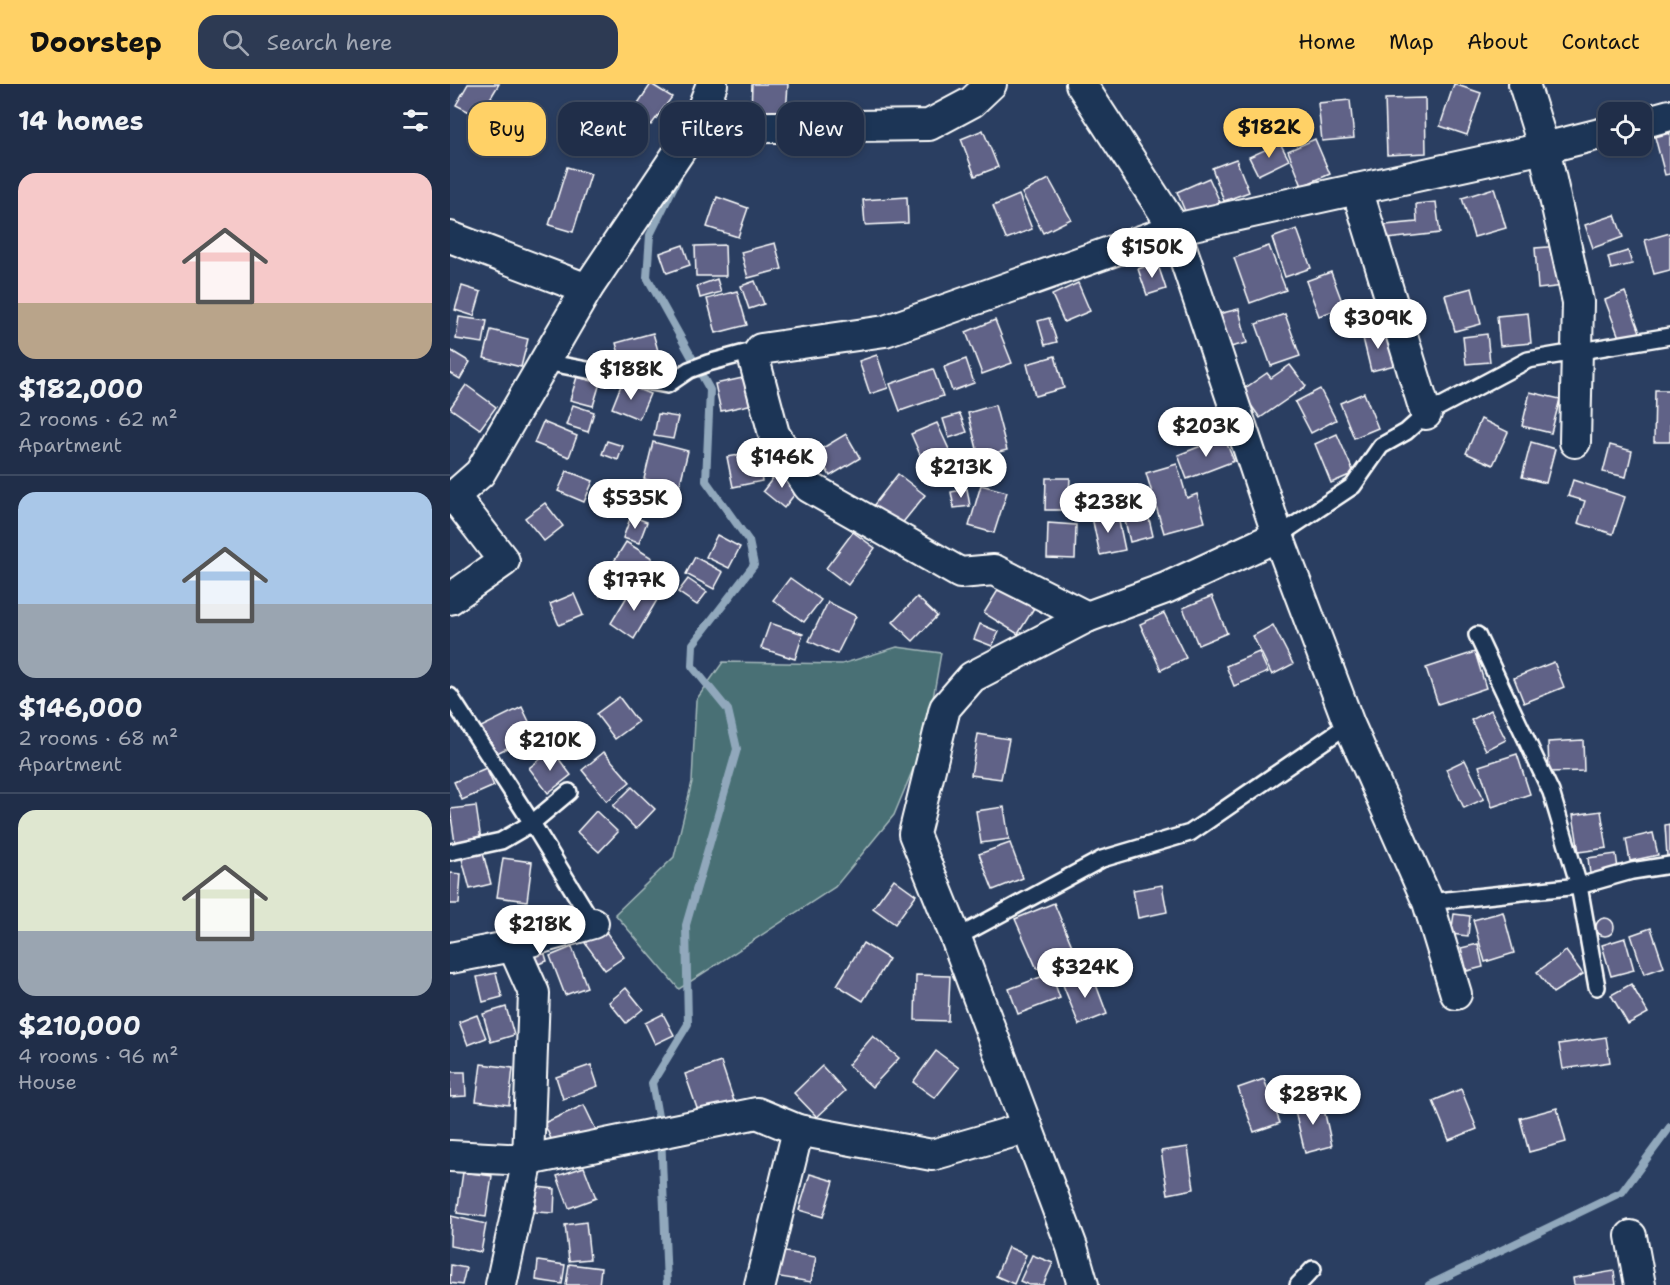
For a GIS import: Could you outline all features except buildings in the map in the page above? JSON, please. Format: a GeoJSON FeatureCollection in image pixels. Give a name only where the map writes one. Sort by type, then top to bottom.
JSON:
{"type":"FeatureCollection","features":[{"type":"Feature","properties":{"kind":"street"},"geometry":{"type":"LineString","coordinates":[[705,102],[712,84]]}},
{"type":"Feature","properties":{"kind":"street"},"geometry":{"type":"LineString","coordinates":[[765,127],[929,124],[972,102],[991,84]]}},
{"type":"Feature","properties":{"kind":"street"},"geometry":{"type":"LineString","coordinates":[[1081,84],[1175,229],[1278,536],[1348,724],[1428,902],[1456,994]]}},
{"type":"Feature","properties":{"kind":"street"},"geometry":{"type":"LineString","coordinates":[[1524,84],[1544,148],[1578,302],[1575,442]]}},
{"type":"Feature","properties":{"kind":"street"},"geometry":{"type":"LineString","coordinates":[[1652,120],[1670,115]]}},
{"type":"Feature","properties":{"kind":"street"},"geometry":{"type":"LineString","coordinates":[[1088,617],[994,570],[960,573],[809,487],[774,434],[754,359],[761,349],[885,331],[1175,229],[1598,134]]}},
{"type":"Feature","properties":{"kind":"street"},"geometry":{"type":"LineString","coordinates":[[450,599],[504,561],[452,494],[480,473],[587,289],[676,156]]}},
{"type":"Feature","properties":{"kind":"street"},"geometry":{"type":"LineString","coordinates":[[1357,189],[1426,414]]}},
{"type":"Feature","properties":{"kind":"street"},"geometry":{"type":"LineString","coordinates":[[450,237],[587,289]]}},
{"type":"Feature","properties":{"kind":"street"},"geometry":{"type":"LineString","coordinates":[[1083,1285],[1072,1247],[956,938],[914,834],[945,708],[972,677],[1088,617],[1166,588],[1278,536]]}},
{"type":"Feature","properties":{"kind":"street"},"geometry":{"type":"LineString","coordinates":[[450,958],[513,946],[593,923]]}},
{"type":"Feature","properties":{"kind":"street"},"geometry":{"type":"LineString","coordinates":[[501,1285],[528,1160],[534,993],[513,946]]}},
{"type":"Feature","properties":{"kind":"street"},"geometry":{"type":"LineString","coordinates":[[450,1156],[528,1160],[757,1113],[798,1130],[932,1155],[1026,1128]]}},
{"type":"Feature","properties":{"kind":"street"},"geometry":{"type":"LineString","coordinates":[[760,1285],[798,1130]]}},
{"type":"Feature","properties":{"kind":"street"},"geometry":{"type":"LineString","coordinates":[[1631,1236],[1640,1285]]}},
{"type":"Feature","properties":{"kind":"lane"},"geometry":{"type":"LineString","coordinates":[[1278,536],[1353,486],[1381,446],[1406,432],[1426,414],[1528,360],[1670,336]]}},
{"type":"Feature","properties":{"kind":"lane"},"geometry":{"type":"LineString","coordinates":[[545,362],[667,385],[689,370],[761,349]]}},
{"type":"Feature","properties":{"kind":"lane"},"geometry":{"type":"LineString","coordinates":[[1477,635],[1551,792],[1579,886],[1597,987]]}},
{"type":"Feature","properties":{"kind":"lane"},"geometry":{"type":"LineString","coordinates":[[450,696],[593,923]]}},
{"type":"Feature","properties":{"kind":"lane"},"geometry":{"type":"LineString","coordinates":[[956,938],[1102,859],[1190,833],[1348,724]]}},
{"type":"Feature","properties":{"kind":"lane"},"geometry":{"type":"LineString","coordinates":[[450,852],[501,841],[532,823],[569,792]]}},
{"type":"Feature","properties":{"kind":"lane"},"geometry":{"type":"LineString","coordinates":[[1428,902],[1579,886],[1632,871],[1670,865]]}},
{"type":"Feature","properties":{"kind":"lane"},"geometry":{"type":"LineString","coordinates":[[1298,1285],[1313,1269]]}},
{"type":"Feature","properties":{"kind":"green space"},"geometry":{"type":"Polygon","coordinates":[[[897,647],[941,653],[926,738],[894,815],[835,887],[679,989],[615,914],[674,857],[692,782],[696,700],[723,662],[842,664],[897,647]]]}},
{"type":"Feature","properties":{"kind":"waterway"},"geometry":{"type":"LineString","coordinates":[[667,1285],[661,1133],[652,1083],[688,1024],[686,925],[737,749],[728,710],[692,666],[693,644],[754,565],[749,541],[706,481],[710,390],[647,277],[650,235],[678,178]]}},
{"type":"Feature","properties":{"kind":"waterway"},"geometry":{"type":"LineString","coordinates":[[1429,1285],[1622,1192],[1670,1127]]}}]}
